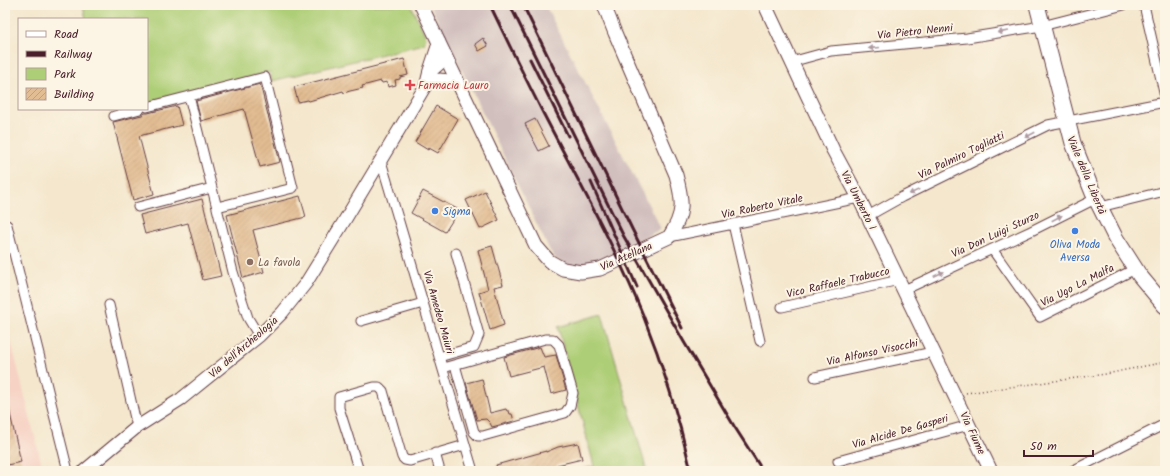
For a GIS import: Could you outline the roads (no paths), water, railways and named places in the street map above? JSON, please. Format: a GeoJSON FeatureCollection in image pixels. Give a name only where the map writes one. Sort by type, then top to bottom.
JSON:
{"type":"FeatureCollection","features":[{"type":"Feature","properties":{"kind":"main road","name":"Via Atellana"},"geometry":{"type":"LineString","coordinates":[[421,5],[536,246],[549,261],[563,269],[581,272],[600,269],[669,236]]}},
{"type":"Feature","properties":{"kind":"main road"},"geometry":{"type":"LineString","coordinates":[[604,5],[676,175],[681,196],[680,215],[675,228],[669,236]]}},
{"type":"Feature","properties":{"kind":"main road","name":"Via Umberto I"},"geometry":{"type":"LineString","coordinates":[[764,5],[833,150],[868,216],[954,395]]}},
{"type":"Feature","properties":{"kind":"main road","name":"Viale della Libertà"},"geometry":{"type":"LineString","coordinates":[[1037,5],[1072,143],[1115,238],[1140,276],[1165,306]]}},
{"type":"Feature","properties":{"kind":"main road","name":"Via Fiume"},"geometry":{"type":"LineString","coordinates":[[954,395],[991,471]]}},
{"type":"Feature","properties":{"kind":"street","name":"Via Pietro Nenni"},"geometry":{"type":"LineString","coordinates":[[791,62],[831,52],[967,38],[1042,26],[1124,5]]}},
{"type":"Feature","properties":{"kind":"street"},"geometry":{"type":"LineString","coordinates":[[1144,5],[1165,97]]}},
{"type":"Feature","properties":{"kind":"street"},"geometry":{"type":"LineString","coordinates":[[439,42],[429,79],[446,80],[459,84]]}},
{"type":"Feature","properties":{"kind":"street","name":"Via dell'Archeologia"},"geometry":{"type":"LineString","coordinates":[[84,471],[137,427],[181,399],[259,336],[282,314],[306,283],[381,161],[429,79],[440,74],[449,63]]}},
{"type":"Feature","properties":{"kind":"street"},"geometry":{"type":"LineString","coordinates":[[148,107],[265,77],[293,188],[217,207]]}},
{"type":"Feature","properties":{"kind":"street"},"geometry":{"type":"LineString","coordinates":[[189,96],[233,272],[248,318],[259,336]]}},
{"type":"Feature","properties":{"kind":"street","name":"Via Palmiro Togliatti"},"geometry":{"type":"LineString","coordinates":[[868,216],[902,197],[1048,125],[1165,102]]}},
{"type":"Feature","properties":{"kind":"street"},"geometry":{"type":"LineString","coordinates":[[114,116],[136,110]]}},
{"type":"Feature","properties":{"kind":"street","name":"Via Amedeo Maiuri"},"geometry":{"type":"LineString","coordinates":[[381,161],[473,471]]}},
{"type":"Feature","properties":{"kind":"street"},"geometry":{"type":"LineString","coordinates":[[138,207],[212,188]]}},
{"type":"Feature","properties":{"kind":"street","name":"Via Don Luigi Sturzo"},"geometry":{"type":"LineString","coordinates":[[902,285],[992,249],[1098,203],[1165,191]]}},
{"type":"Feature","properties":{"kind":"street","name":"Via Roberto Vitale"},"geometry":{"type":"LineString","coordinates":[[669,236],[859,198]]}},
{"type":"Feature","properties":{"kind":"street"},"geometry":{"type":"LineString","coordinates":[[734,224],[760,341]]}},
{"type":"Feature","properties":{"kind":"street"},"geometry":{"type":"LineString","coordinates":[[7,225],[68,471]]}},
{"type":"Feature","properties":{"kind":"street","name":"Via Ugo La Malfa"},"geometry":{"type":"LineString","coordinates":[[992,249],[1040,317],[1135,268]]}},
{"type":"Feature","properties":{"kind":"street"},"geometry":{"type":"LineString","coordinates":[[439,358],[474,347],[479,335],[456,253]]}},
{"type":"Feature","properties":{"kind":"street","name":"Vico Raffaele Trabucco"},"geometry":{"type":"LineString","coordinates":[[782,307],[902,285]]}},
{"type":"Feature","properties":{"kind":"street"},"geometry":{"type":"LineString","coordinates":[[361,320],[423,303]]}},
{"type":"Feature","properties":{"kind":"street"},"geometry":{"type":"LineString","coordinates":[[109,305],[137,427]]}},
{"type":"Feature","properties":{"kind":"street"},"geometry":{"type":"LineString","coordinates":[[442,368],[545,339],[553,339],[559,345],[573,393],[570,406],[565,413],[483,436],[478,436],[474,432],[455,365]]}},
{"type":"Feature","properties":{"kind":"street","name":"Via Alfonso Visocchi"},"geometry":{"type":"LineString","coordinates":[[815,377],[933,352]]}},
{"type":"Feature","properties":{"kind":"street"},"geometry":{"type":"LineString","coordinates":[[359,471],[339,408],[338,397],[374,387],[379,387],[383,391],[402,456],[405,460],[410,461],[465,445]]}},
{"type":"Feature","properties":{"kind":"street"},"geometry":{"type":"LineString","coordinates":[[1072,471],[1165,424]]}},
{"type":"Feature","properties":{"kind":"street","name":"Via Alcide De Gasperi"},"geometry":{"type":"LineString","coordinates":[[838,461],[969,425]]}},
{"type":"Feature","properties":{"kind":"street"},"geometry":{"type":"LineString","coordinates":[[435,453],[440,471]]}},
{"type":"Feature","properties":{"kind":"railway"},"geometry":{"type":"LineString","coordinates":[[490,5],[534,96],[620,262],[632,289],[664,372],[691,471]]}},
{"type":"Feature","properties":{"kind":"railway"},"geometry":{"type":"LineString","coordinates":[[510,5],[623,235],[684,342],[734,426],[763,471]]}},
{"type":"Feature","properties":{"kind":"railway"},"geometry":{"type":"LineString","coordinates":[[523,5],[682,328]]}},
{"type":"Feature","properties":{"kind":"railway"},"geometry":{"type":"LineString","coordinates":[[530,59],[568,136]]}},
{"type":"Feature","properties":{"kind":"railway"},"geometry":{"type":"LineString","coordinates":[[591,182],[637,287]]}},
{"type":"Feature","properties":{"kind":"place","name":"Farmacia Lauro"},"geometry":{"type":"Point","coordinates":[410,85]}},
{"type":"Feature","properties":{"kind":"place","name":"Sigma"},"geometry":{"type":"Point","coordinates":[435,211]}},
{"type":"Feature","properties":{"kind":"place","name":"Oliva Moda Aversa"},"geometry":{"type":"Point","coordinates":[1075,231]}},
{"type":"Feature","properties":{"kind":"place","name":"La favola"},"geometry":{"type":"Point","coordinates":[250,262]}}]}
